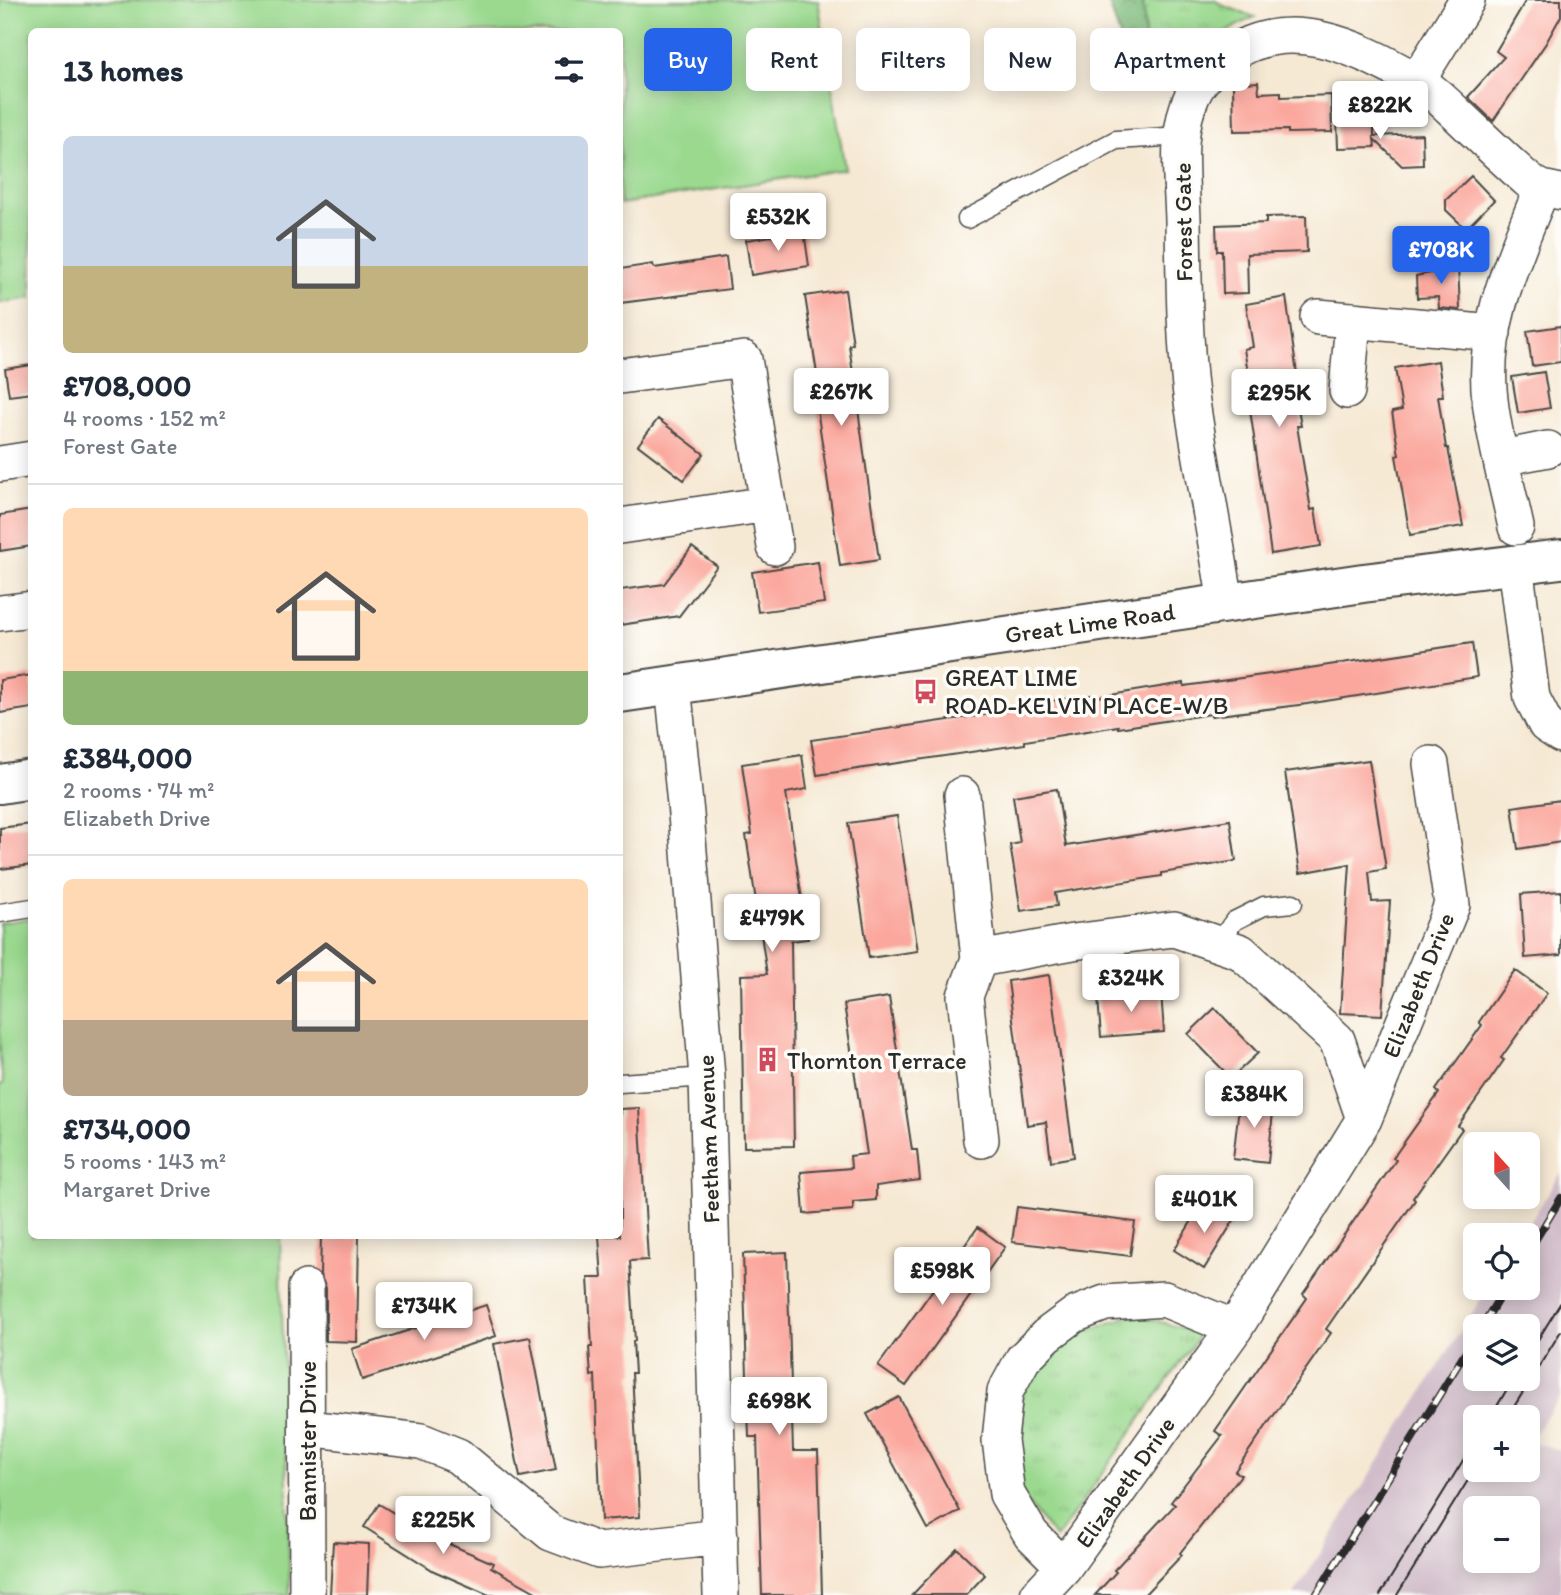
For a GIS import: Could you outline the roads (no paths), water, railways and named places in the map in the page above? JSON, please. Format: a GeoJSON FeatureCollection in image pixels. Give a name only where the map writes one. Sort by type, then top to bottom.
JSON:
{"type":"FeatureCollection","features":[{"type":"Feature","properties":{"kind":"main road","name":"Great Lime Road"},"geometry":{"type":"LineString","coordinates":[[623,693],[1363,583],[1561,559]]}},
{"type":"Feature","properties":{"kind":"main road"},"geometry":{"type":"LineString","coordinates":[[0,784],[28,780]]}},
{"type":"Feature","properties":{"kind":"street"},"geometry":{"type":"LineString","coordinates":[[1417,81],[1467,0]]}},
{"type":"Feature","properties":{"kind":"street","name":"Forest Gate"},"geometry":{"type":"LineString","coordinates":[[1226,603],[1191,393],[1186,317],[1182,136],[1192,95],[1203,78],[1236,50],[1254,41],[1293,34],[1316,37],[1342,45],[1417,81],[1443,101],[1514,169],[1552,190],[1501,292],[1489,354],[1490,400],[1516,527]]}},
{"type":"Feature","properties":{"kind":"street"},"geometry":{"type":"LineString","coordinates":[[1318,317],[1493,332]]}},
{"type":"Feature","properties":{"kind":"street"},"geometry":{"type":"LineString","coordinates":[[1347,391],[1353,320]]}},
{"type":"Feature","properties":{"kind":"street"},"geometry":{"type":"LineString","coordinates":[[623,376],[744,359],[775,547]]}},
{"type":"Feature","properties":{"kind":"street"},"geometry":{"type":"LineString","coordinates":[[1502,458],[1548,449]]}},
{"type":"Feature","properties":{"kind":"street"},"geometry":{"type":"LineString","coordinates":[[0,464],[28,460]]}},
{"type":"Feature","properties":{"kind":"street"},"geometry":{"type":"LineString","coordinates":[[623,526],[768,504]]}},
{"type":"Feature","properties":{"kind":"street"},"geometry":{"type":"LineString","coordinates":[[1515,564],[1532,698],[1546,725],[1561,735]]}},
{"type":"Feature","properties":{"kind":"street"},"geometry":{"type":"LineString","coordinates":[[0,614],[28,610]]}},
{"type":"Feature","properties":{"kind":"street","name":"Feetham Avenue"},"geometry":{"type":"LineString","coordinates":[[673,685],[686,814],[706,1077],[721,1595]]}},
{"type":"Feature","properties":{"kind":"street","name":"Elizabeth Drive"},"geometry":{"type":"LineString","coordinates":[[1038,1595],[1064,1567],[1235,1328],[1364,1119],[1452,905],[1431,764]]}},
{"type":"Feature","properties":{"kind":"street"},"geometry":{"type":"LineString","coordinates":[[962,795],[979,959],[965,996],[981,1140]]}},
{"type":"Feature","properties":{"kind":"street","name":"Elizabeth Drive"},"geometry":{"type":"LineString","coordinates":[[979,959],[1073,942],[1174,929],[1241,953],[1337,1040],[1364,1119]]}},
{"type":"Feature","properties":{"kind":"street","name":"Bannister Drive"},"geometry":{"type":"LineString","coordinates":[[306,1288],[307,1595]]}},
{"type":"Feature","properties":{"kind":"street","name":"Elizabeth Drive"},"geometry":{"type":"LineString","coordinates":[[1064,1567],[1031,1534],[1007,1494],[1000,1440],[1005,1392],[1023,1359],[1047,1335],[1074,1315],[1105,1303],[1164,1299],[1235,1328]]}},
{"type":"Feature","properties":{"kind":"street"},"geometry":{"type":"LineString","coordinates":[[307,1428],[421,1441],[458,1456],[551,1533],[599,1551],[720,1537]]}},
{"type":"Feature","properties":{"kind":"lane"},"geometry":{"type":"LineString","coordinates":[[967,219],[1116,140],[1182,136]]}},
{"type":"Feature","properties":{"kind":"lane"},"geometry":{"type":"LineString","coordinates":[[1218,944],[1234,921],[1264,906],[1293,903]]}},
{"type":"Feature","properties":{"kind":"lane"},"geometry":{"type":"LineString","coordinates":[[0,913],[28,909]]}},
{"type":"Feature","properties":{"kind":"lane"},"geometry":{"type":"LineString","coordinates":[[623,1083],[706,1077]]}},
{"type":"Feature","properties":{"kind":"tram line"},"geometry":{"type":"LineString","coordinates":[[1540,1336],[1561,1302]]}},
{"type":"Feature","properties":{"kind":"tram line"},"geometry":{"type":"LineString","coordinates":[[1515,1405],[1561,1331]]}},
{"type":"Feature","properties":{"kind":"tram line"},"geometry":{"type":"LineString","coordinates":[[1498,1405],[1506,1391]]}},
{"type":"Feature","properties":{"kind":"tram line"},"geometry":{"type":"LineString","coordinates":[[1380,1595],[1463,1460]]}},
{"type":"Feature","properties":{"kind":"tram line"},"geometry":{"type":"LineString","coordinates":[[1397,1595],[1467,1482]]}},
{"type":"Feature","properties":{"kind":"railway"},"geometry":{"type":"LineString","coordinates":[[1540,1232],[1561,1198]]}},
{"type":"Feature","properties":{"kind":"railway"},"geometry":{"type":"LineString","coordinates":[[1489,1314],[1498,1300]]}},
{"type":"Feature","properties":{"kind":"railway"},"geometry":{"type":"LineString","coordinates":[[1316,1595],[1463,1356]]}},
{"type":"Feature","properties":{"kind":"place","name":"GREAT LIME ROAD-KELVIN PLACE-W/B"},"geometry":{"type":"Point","coordinates":[925,691]}},
{"type":"Feature","properties":{"kind":"place","name":"Thornton Terrace"},"geometry":{"type":"Point","coordinates":[767,1060]}}]}
